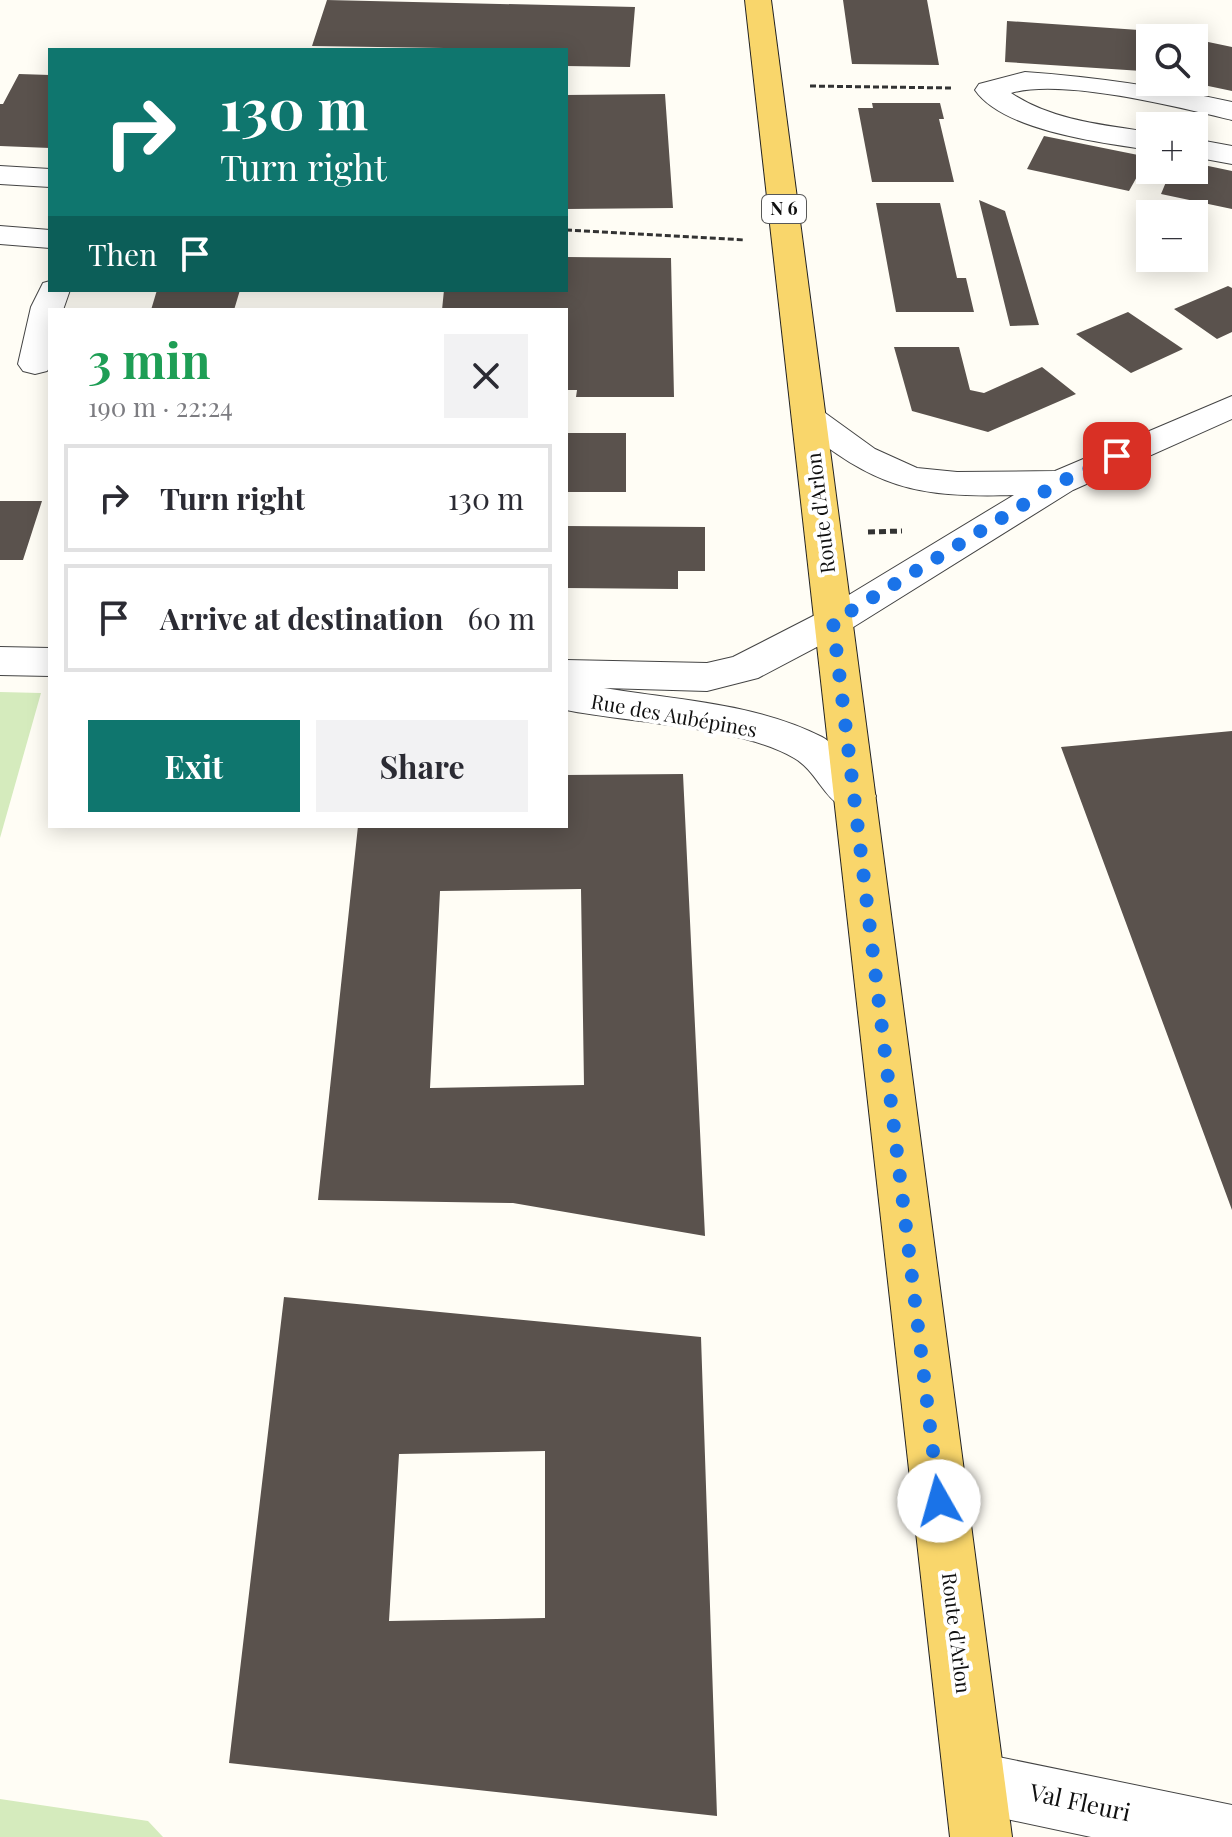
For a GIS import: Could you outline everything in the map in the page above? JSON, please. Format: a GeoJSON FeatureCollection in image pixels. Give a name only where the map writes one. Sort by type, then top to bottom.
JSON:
{"type":"FeatureCollection","features":[{"type":"Feature","properties":{"kind":"main road","name":"Route d'Arlon"},"geometry":{"type":"LineString","coordinates":[[758,0],[977,1809]]}},
{"type":"Feature","properties":{"kind":"street"},"geometry":{"type":"LineString","coordinates":[[989,90],[1025,80],[1093,85],[1161,95],[1232,111]]}},
{"type":"Feature","properties":{"kind":"street"},"geometry":{"type":"LineString","coordinates":[[989,90],[1022,113],[1136,139]]}},
{"type":"Feature","properties":{"kind":"street"},"geometry":{"type":"LineString","coordinates":[[1208,151],[1232,155]]}},
{"type":"Feature","properties":{"kind":"street"},"geometry":{"type":"LineString","coordinates":[[0,175],[48,178]]}},
{"type":"Feature","properties":{"kind":"street"},"geometry":{"type":"LineString","coordinates":[[0,235],[48,239]]}},
{"type":"Feature","properties":{"kind":"street"},"geometry":{"type":"LineString","coordinates":[[35,364],[53,292]]}},
{"type":"Feature","properties":{"kind":"street","name":"Rue des Aubépines"},"geometry":{"type":"LineString","coordinates":[[568,674],[707,677],[744,668],[833,622],[1060,482],[1232,406]]}},
{"type":"Feature","properties":{"kind":"street"},"geometry":{"type":"LineString","coordinates":[[809,417],[854,452],[899,475],[942,482],[1060,482]]}},
{"type":"Feature","properties":{"kind":"street"},"geometry":{"type":"LineString","coordinates":[[0,661],[48,662]]}},
{"type":"Feature","properties":{"kind":"street","name":"Rue des Aubépines"},"geometry":{"type":"LineString","coordinates":[[568,697],[747,725],[810,748],[855,796]]}},
{"type":"Feature","properties":{"kind":"street","name":"Val Fleuri"},"geometry":{"type":"LineString","coordinates":[[977,1809],[1232,1836]]}},
{"type":"Feature","properties":{"kind":"path"},"geometry":{"type":"LineString","coordinates":[[769,84],[989,90]]}},
{"type":"Feature","properties":{"kind":"path"},"geometry":{"type":"LineString","coordinates":[[568,230],[787,241]]}},
{"type":"Feature","properties":{"kind":"green space"},"geometry":{"type":"Polygon","coordinates":[[[0,692],[41,693],[0,838],[0,692]]]}},
{"type":"Feature","properties":{"kind":"green space"},"geometry":{"type":"Polygon","coordinates":[[[0,1799],[148,1821],[163,1837],[0,1837],[0,1799]]]}},
{"type":"Feature","properties":{"kind":"building"},"geometry":{"type":"Polygon","coordinates":[[[327,0],[635,7],[630,67],[568,66],[568,48],[312,46],[327,0]]]}},
{"type":"Feature","properties":{"kind":"building"},"geometry":{"type":"Polygon","coordinates":[[[843,0],[927,0],[939,65],[852,64],[843,0]]]}},
{"type":"Feature","properties":{"kind":"building"},"geometry":{"type":"Polygon","coordinates":[[[1007,21],[1136,30],[1136,71],[1005,62],[1007,21]]]}},
{"type":"Feature","properties":{"kind":"building"},"geometry":{"type":"Polygon","coordinates":[[[1208,42],[1232,47],[1232,91],[1208,86],[1208,42]]]}},
{"type":"Feature","properties":{"kind":"building"},"geometry":{"type":"Polygon","coordinates":[[[19,74],[48,75],[48,148],[0,146],[0,104],[3,104],[19,74]]]}},
{"type":"Feature","properties":{"kind":"building"},"geometry":{"type":"Polygon","coordinates":[[[665,94],[673,208],[568,209],[568,95],[665,94]]]}},
{"type":"Feature","properties":{"kind":"building"},"geometry":{"type":"Polygon","coordinates":[[[872,103],[940,103],[944,119],[939,119],[954,182],[872,182],[858,108],[873,108],[872,103]]]}},
{"type":"Feature","properties":{"kind":"building"},"geometry":{"type":"Polygon","coordinates":[[[1044,136],[1136,155],[1136,178],[1129,191],[1027,169],[1044,136]]]}},
{"type":"Feature","properties":{"kind":"building"},"geometry":{"type":"Polygon","coordinates":[[[1208,166],[1232,171],[1232,209],[1208,204],[1208,200],[1161,194],[1165,184],[1208,184],[1208,166]]]}},
{"type":"Feature","properties":{"kind":"building"},"geometry":{"type":"Polygon","coordinates":[[[979,200],[1005,211],[1039,325],[1010,326],[979,200]]]}},
{"type":"Feature","properties":{"kind":"building"},"geometry":{"type":"Polygon","coordinates":[[[876,203],[940,203],[957,278],[966,278],[974,312],[896,312],[876,203]]]}},
{"type":"Feature","properties":{"kind":"building"},"geometry":{"type":"Polygon","coordinates":[[[568,257],[671,258],[674,397],[576,397],[577,390],[568,390],[568,308],[442,308],[444,292],[568,292],[568,257]]]}},
{"type":"Feature","properties":{"kind":"building"},"geometry":{"type":"Polygon","coordinates":[[[1228,286],[1232,288],[1232,332],[1217,339],[1174,309],[1228,286]]]}},
{"type":"Feature","properties":{"kind":"building"},"geometry":{"type":"Polygon","coordinates":[[[156,292],[239,292],[235,308],[152,308],[156,292]]]}},
{"type":"Feature","properties":{"kind":"building"},"geometry":{"type":"Polygon","coordinates":[[[1128,312],[1183,349],[1131,373],[1076,334],[1128,312]]]}},
{"type":"Feature","properties":{"kind":"building"},"geometry":{"type":"Polygon","coordinates":[[[894,347],[959,347],[970,390],[984,393],[1042,367],[1076,394],[988,432],[912,411],[894,347]]]}},
{"type":"Feature","properties":{"kind":"building"},"geometry":{"type":"Polygon","coordinates":[[[568,433],[626,433],[626,492],[568,492],[568,433]]]}},
{"type":"Feature","properties":{"kind":"building"},"geometry":{"type":"Polygon","coordinates":[[[0,501],[42,501],[23,560],[0,560],[0,501]]]}},
{"type":"Feature","properties":{"kind":"building"},"geometry":{"type":"Polygon","coordinates":[[[568,526],[705,527],[705,571],[678,571],[678,589],[568,588],[568,526]]]}},
{"type":"Feature","properties":{"kind":"building"},"geometry":{"type":"Polygon","coordinates":[[[1232,731],[1232,1210],[1061,747],[1232,731]]]}},
{"type":"Feature","properties":{"kind":"building"},"geometry":{"type":"Polygon","coordinates":[[[683,774],[705,1236],[513,1203],[318,1200],[358,828],[568,828],[568,775],[683,774]],[[581,889],[440,891],[430,1088],[584,1085],[581,889]]]}},
{"type":"Feature","properties":{"kind":"building"},"geometry":{"type":"Polygon","coordinates":[[[284,1297],[701,1337],[717,1816],[229,1763],[284,1297]],[[545,1451],[399,1454],[389,1621],[545,1618],[545,1451]]]}},
{"type":"Feature","properties":{"kind":"route"},"geometry":{"type":"LineString","coordinates":[[939,1501],[833,622],[1060,482],[1117,456]]}}]}
